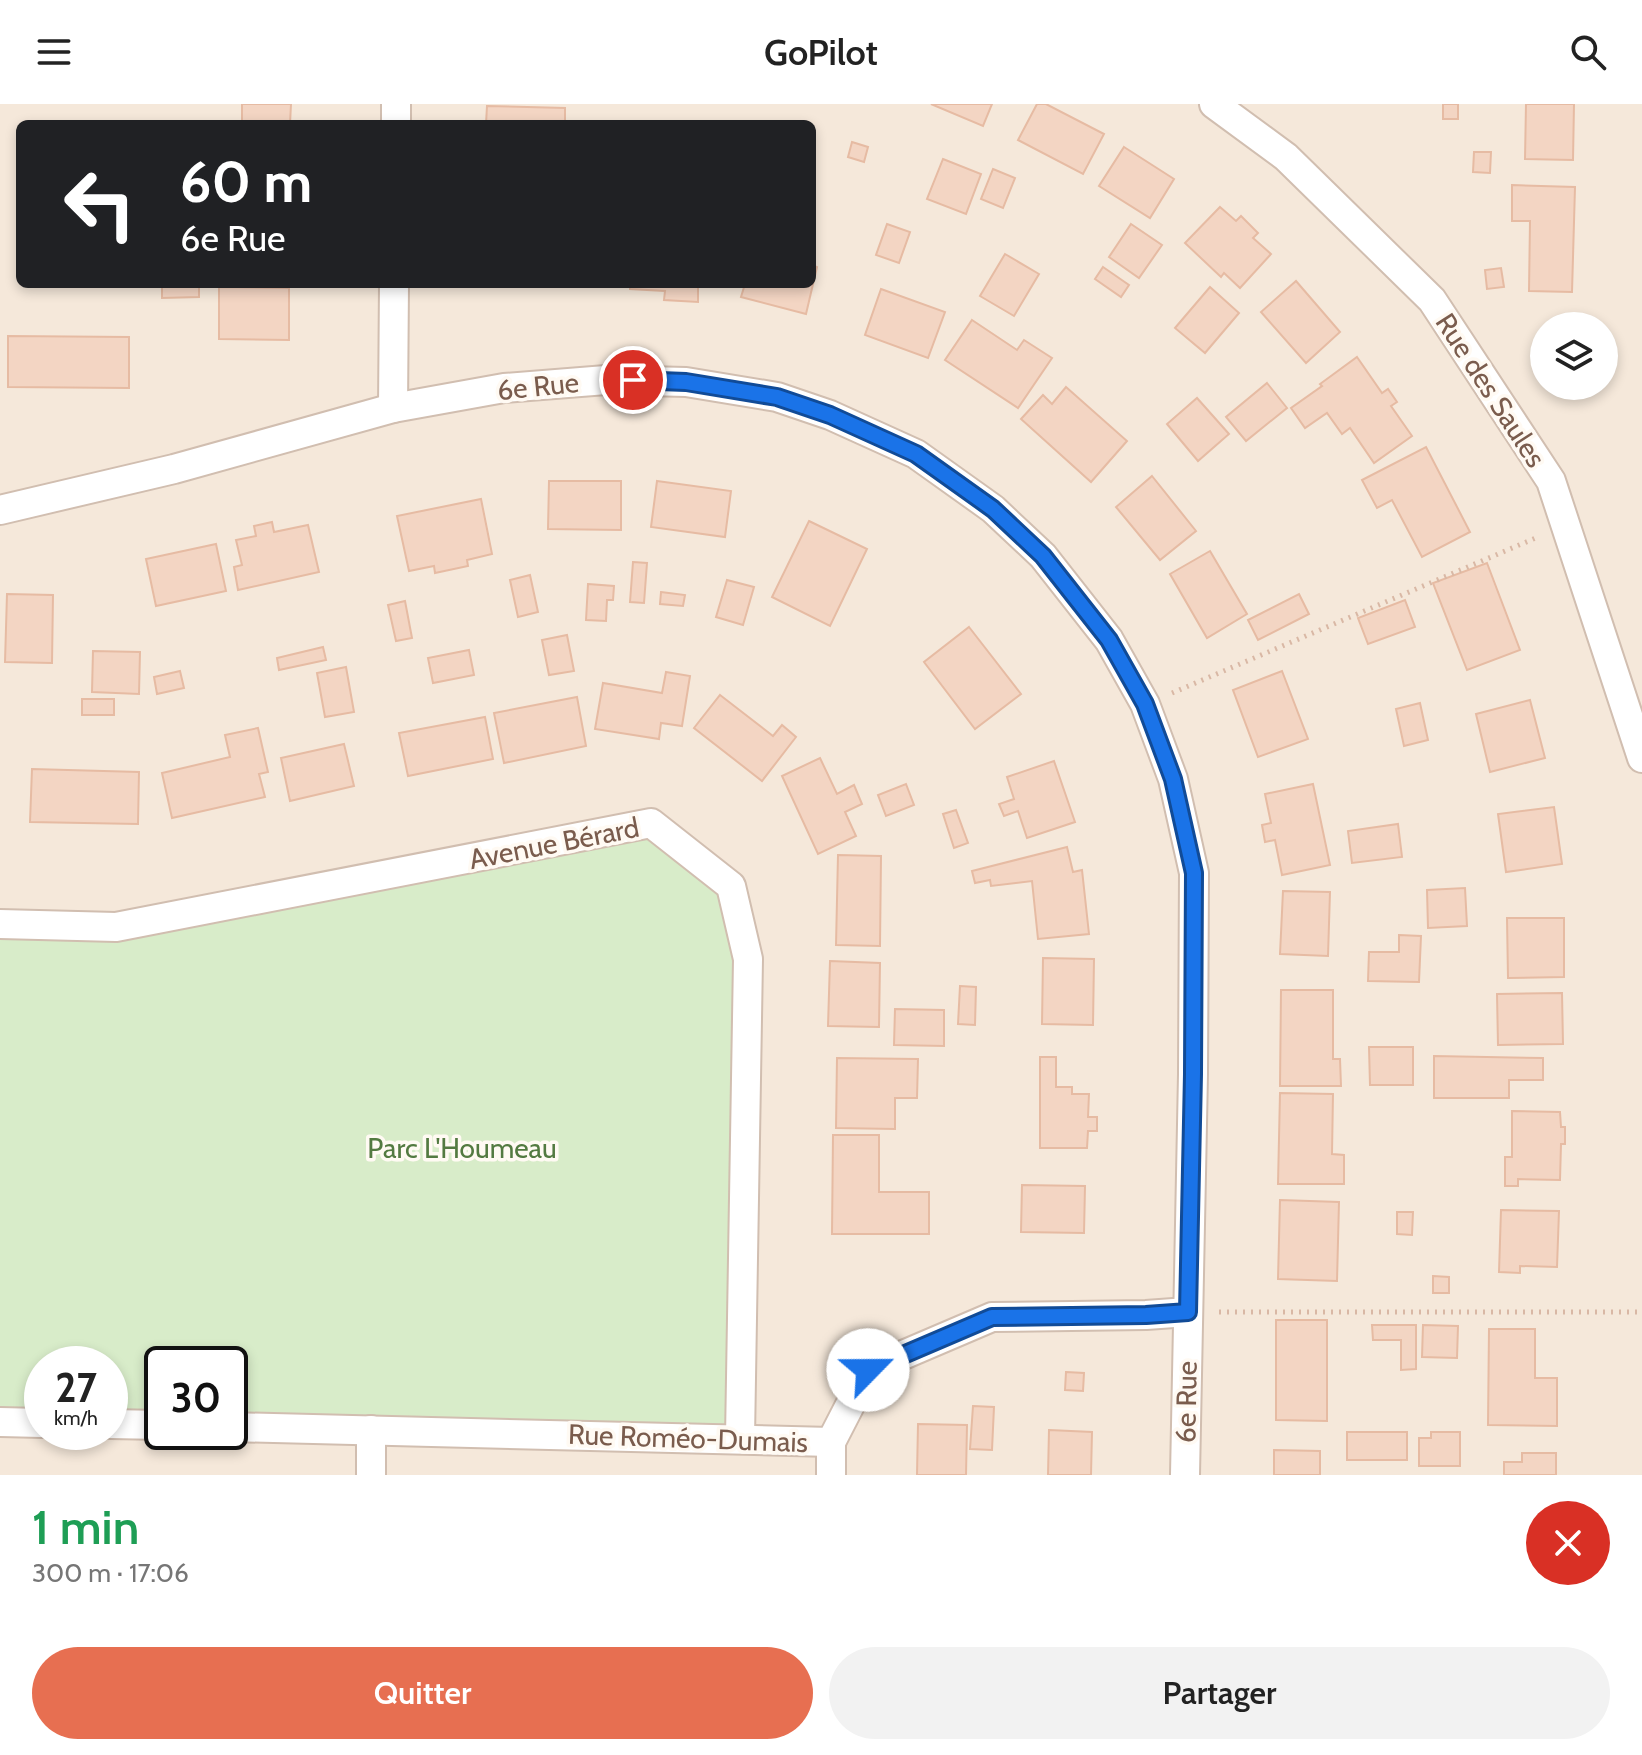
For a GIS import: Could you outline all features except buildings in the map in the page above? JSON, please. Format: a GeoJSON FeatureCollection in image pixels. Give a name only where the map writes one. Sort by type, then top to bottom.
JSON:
{"type":"FeatureCollection","features":[{"type":"Feature","properties":{"kind":"street","name":"Rue des Saules"},"geometry":{"type":"LineString","coordinates":[[1214,104],[1286,157],[1432,300],[1551,481],[1642,758]]}},
{"type":"Feature","properties":{"kind":"street"},"geometry":{"type":"LineString","coordinates":[[393,408],[394,288]]}},
{"type":"Feature","properties":{"kind":"street","name":"6e Rue"},"geometry":{"type":"LineString","coordinates":[[0,510],[174,469],[393,408],[504,388],[606,380],[686,382],[777,397],[830,415],[916,454],[993,509],[1043,556],[1109,640],[1145,704],[1173,779],[1194,873],[1185,1475]]}},
{"type":"Feature","properties":{"kind":"street","name":"Avenue Bérard"},"geometry":{"type":"LineString","coordinates":[[0,924],[116,927],[651,823],[731,886],[748,959],[740,1438]]}},
{"type":"Feature","properties":{"kind":"street","name":"Rue Roméo-Dumais"},"geometry":{"type":"LineString","coordinates":[[248,1427],[831,1442],[868,1370],[992,1317],[1188,1312]]}},
{"type":"Feature","properties":{"kind":"street"},"geometry":{"type":"LineString","coordinates":[[0,1422],[24,1423]]}},
{"type":"Feature","properties":{"kind":"street"},"geometry":{"type":"LineString","coordinates":[[371,1430],[371,1475]]}},
{"type":"Feature","properties":{"kind":"street"},"geometry":{"type":"LineString","coordinates":[[831,1442],[831,1475]]}},
{"type":"Feature","properties":{"kind":"path"},"geometry":{"type":"LineString","coordinates":[[1145,704],[1506,549],[1565,527]]}},
{"type":"Feature","properties":{"kind":"path"},"geometry":{"type":"LineString","coordinates":[[1188,1312],[1642,1312]]}},
{"type":"Feature","properties":{"kind":"shaded area"},"geometry":{"type":"Polygon","coordinates":[[[0,104],[1642,104],[1642,1475],[0,1475],[0,104]]]}},
{"type":"Feature","properties":{"kind":"green space","name":"Parc L'Houmeau"},"geometry":{"type":"Polygon","coordinates":[[[651,823],[731,886],[748,959],[740,1438],[248,1427],[248,1346],[144,1346],[144,1425],[128,1424],[128,1346],[24,1346],[24,1423],[0,1422],[0,924],[116,927],[651,823]]]}},
{"type":"Feature","properties":{"kind":"route"},"geometry":{"type":"LineString","coordinates":[[633,380],[686,382],[777,397],[830,415],[916,454],[993,509],[1043,556],[1109,640],[1145,704],[1173,779],[1194,873],[1188,1312],[992,1317],[868,1370]]}}]}
